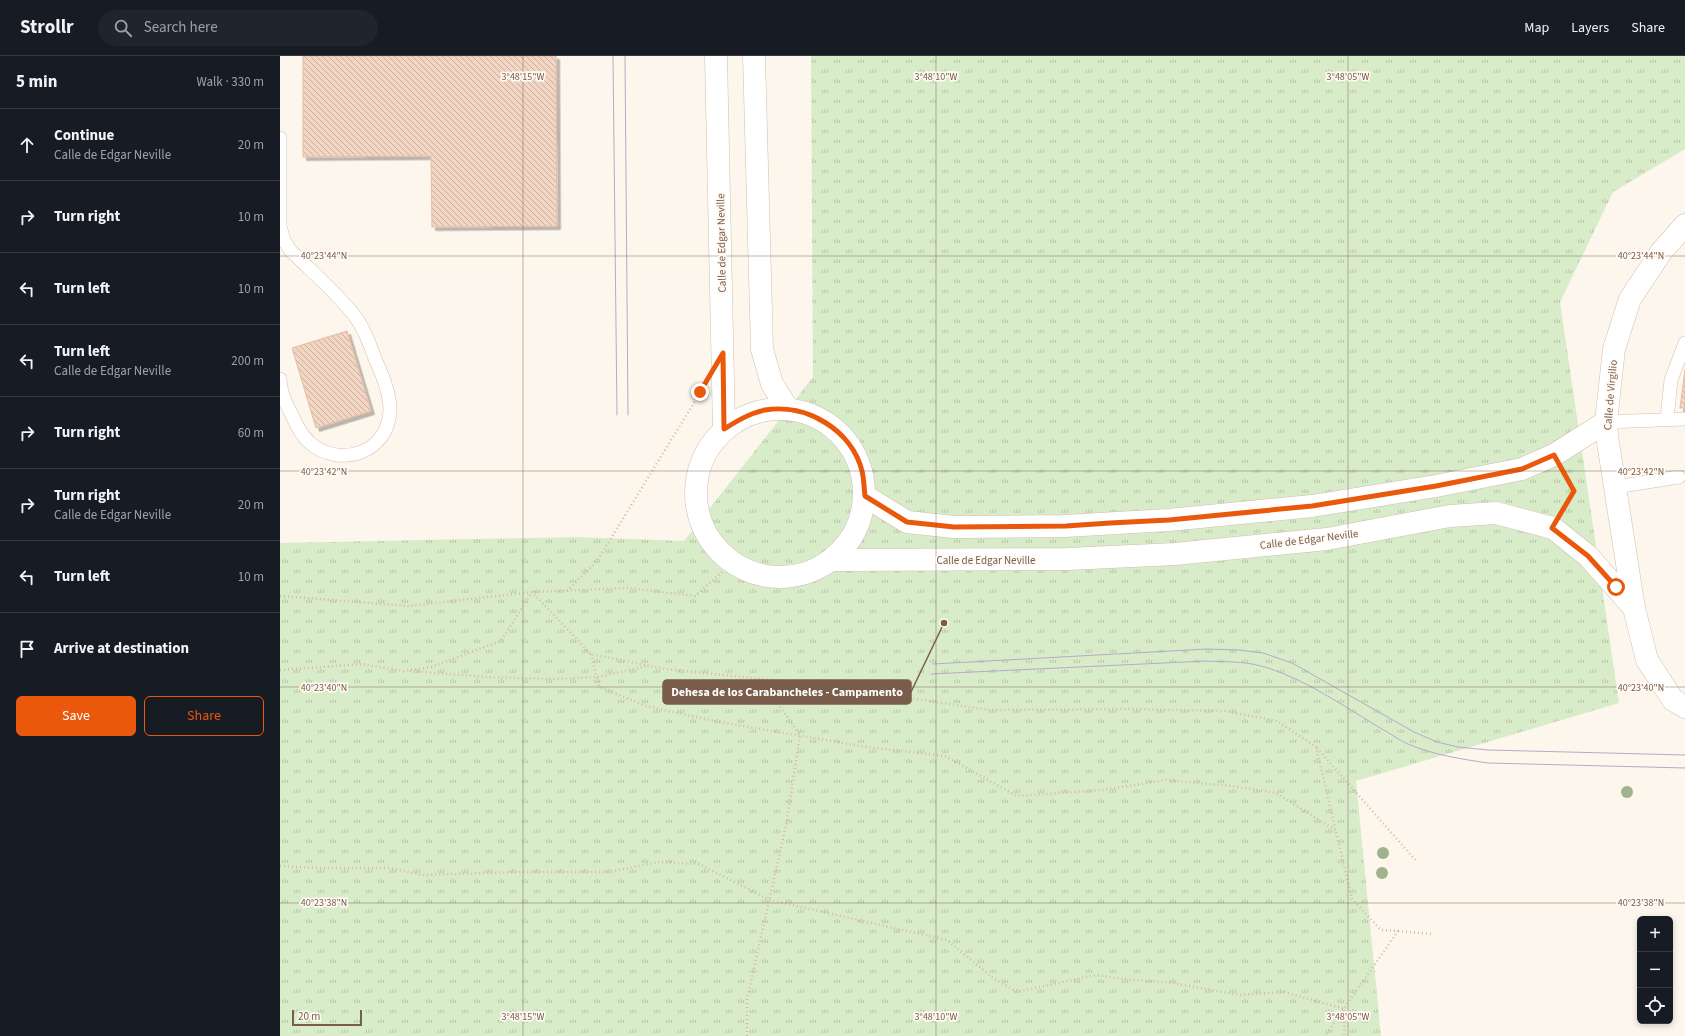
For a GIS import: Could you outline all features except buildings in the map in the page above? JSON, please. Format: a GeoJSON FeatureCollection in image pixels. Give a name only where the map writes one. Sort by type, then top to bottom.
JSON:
{"type":"FeatureCollection","features":[{"type":"Feature","properties":{"kind":"street","name":"Calle de Edgar Neville"},"geometry":{"type":"LineString","coordinates":[[716,56],[724,429]]}},
{"type":"Feature","properties":{"kind":"street"},"geometry":{"type":"LineString","coordinates":[[754,56],[762,349],[772,384],[788,409]]}},
{"type":"Feature","properties":{"kind":"street","name":"Calle de Virgilio"},"geometry":{"type":"LineString","coordinates":[[1634,608],[1607,436],[1606,422],[1614,349],[1630,299],[1661,252],[1685,225]]}},
{"type":"Feature","properties":{"kind":"street"},"geometry":{"type":"LineString","coordinates":[[788,409],[813,415],[835,428],[852,447],[862,471],[865,496],[861,520],[849,542],[833,560],[809,573],[783,578],[756,575],[732,563],[713,546],[700,523],[695,498],[697,473],[708,449],[724,429],[743,417],[765,410],[788,409]]}},
{"type":"Feature","properties":{"kind":"street"},"geometry":{"type":"LineString","coordinates":[[865,496],[907,522],[954,527],[1081,525],[1169,520],[1312,506],[1436,486],[1522,469],[1554,455],[1606,422]]}},
{"type":"Feature","properties":{"kind":"street","name":"Calle de Edgar Neville"},"geometry":{"type":"LineString","coordinates":[[833,560],[1068,560],[1175,554],[1327,539],[1450,516],[1496,513],[1552,528],[1588,556],[1634,608],[1647,660],[1673,700],[1685,707]]}},
{"type":"Feature","properties":{"kind":"lane"},"geometry":{"type":"LineString","coordinates":[[280,138],[280,237]]}},
{"type":"Feature","properties":{"kind":"lane"},"geometry":{"type":"LineString","coordinates":[[280,227],[284,240],[290,250],[345,304],[362,328],[383,377],[389,397],[390,411],[386,427],[378,441],[368,449],[354,456],[338,456],[323,452],[310,443],[299,431],[283,398],[280,379]]}},
{"type":"Feature","properties":{"kind":"lane"},"geometry":{"type":"LineString","coordinates":[[1667,419],[1671,380],[1685,343]]}},
{"type":"Feature","properties":{"kind":"lane"},"geometry":{"type":"LineString","coordinates":[[1606,422],[1685,419]]}},
{"type":"Feature","properties":{"kind":"lane"},"geometry":{"type":"LineString","coordinates":[[1615,486],[1679,477]]}},
{"type":"Feature","properties":{"kind":"path"},"geometry":{"type":"LineString","coordinates":[[567,591],[596,561],[700,392]]}},
{"type":"Feature","properties":{"kind":"path"},"geometry":{"type":"LineString","coordinates":[[1552,528],[1574,491],[1554,455]]}},
{"type":"Feature","properties":{"kind":"path"},"geometry":{"type":"LineString","coordinates":[[280,596],[409,606],[532,592],[629,588],[695,596],[732,563]]}},
{"type":"Feature","properties":{"kind":"path"},"geometry":{"type":"LineString","coordinates":[[532,592],[591,654],[599,687],[646,706],[714,721],[866,747],[945,756],[1016,796],[1104,790],[1166,780],[1232,786],[1276,793],[1336,830]]}},
{"type":"Feature","properties":{"kind":"path"},"geometry":{"type":"LineString","coordinates":[[404,670],[431,667],[501,641],[532,592]]}},
{"type":"Feature","properties":{"kind":"path"},"geometry":{"type":"LineString","coordinates":[[591,654],[665,669],[829,686],[989,710],[1225,710],[1277,721],[1316,747],[1418,862]]}},
{"type":"Feature","properties":{"kind":"path"},"geometry":{"type":"LineString","coordinates":[[280,670],[362,664],[404,670],[486,677],[556,679],[597,677],[650,666]]}},
{"type":"Feature","properties":{"kind":"path"},"geometry":{"type":"LineString","coordinates":[[747,1036],[747,1000],[787,820],[800,735],[761,679]]}},
{"type":"Feature","properties":{"kind":"path"},"geometry":{"type":"LineString","coordinates":[[1316,747],[1352,899],[1381,930],[1431,934]]}},
{"type":"Feature","properties":{"kind":"path"},"geometry":{"type":"LineString","coordinates":[[280,866],[315,868],[389,868],[422,875],[518,872],[609,872],[659,862],[699,864],[770,900],[947,940],[993,978],[1017,992],[1095,975],[1133,980],[1166,982],[1240,995],[1284,992],[1345,1009]]}},
{"type":"Feature","properties":{"kind":"path"},"geometry":{"type":"LineString","coordinates":[[1325,1036],[1398,931]]}},
{"type":"Feature","properties":{"kind":"path"},"geometry":{"type":"LineString","coordinates":[[1344,1036],[1345,1009]]}},
{"type":"Feature","properties":{"kind":"green space"},"geometry":{"type":"Polygon","coordinates":[[[811,56],[1685,56],[1685,149],[1613,192],[1560,302],[1619,703],[1356,781],[1381,1036],[280,1036],[280,543],[578,537],[684,541],[813,377],[811,56]]]}},
{"type":"Feature","properties":{"kind":"tram line"},"geometry":{"type":"LineString","coordinates":[[613,56],[617,415]]}},
{"type":"Feature","properties":{"kind":"tram line"},"geometry":{"type":"LineString","coordinates":[[625,56],[628,415]]}},
{"type":"Feature","properties":{"kind":"tram line"},"geometry":{"type":"LineString","coordinates":[[933,664],[1207,649],[1239,650],[1263,653],[1292,663],[1414,732],[1437,742],[1458,747],[1488,750],[1685,755]]}},
{"type":"Feature","properties":{"kind":"tram line"},"geometry":{"type":"LineString","coordinates":[[931,674],[1206,661],[1247,663],[1261,666],[1292,677],[1323,693],[1405,742],[1438,754],[1488,763],[1685,768]]}},
{"type":"Feature","properties":{"kind":"place","name":"Dehesa de los Carabancheles - Campamento"},"geometry":{"type":"Point","coordinates":[944,623]}},
{"type":"Feature","properties":{"kind":"route"},"geometry":{"type":"LineString","coordinates":[[700,392],[723,353],[724,429],[743,417],[765,410],[788,409],[813,415],[835,428],[852,447],[862,471],[865,496],[907,522],[954,527],[1066,526],[1169,520],[1312,506],[1436,486],[1522,469],[1554,455],[1574,491],[1552,528],[1588,556],[1616,587]]}}]}
